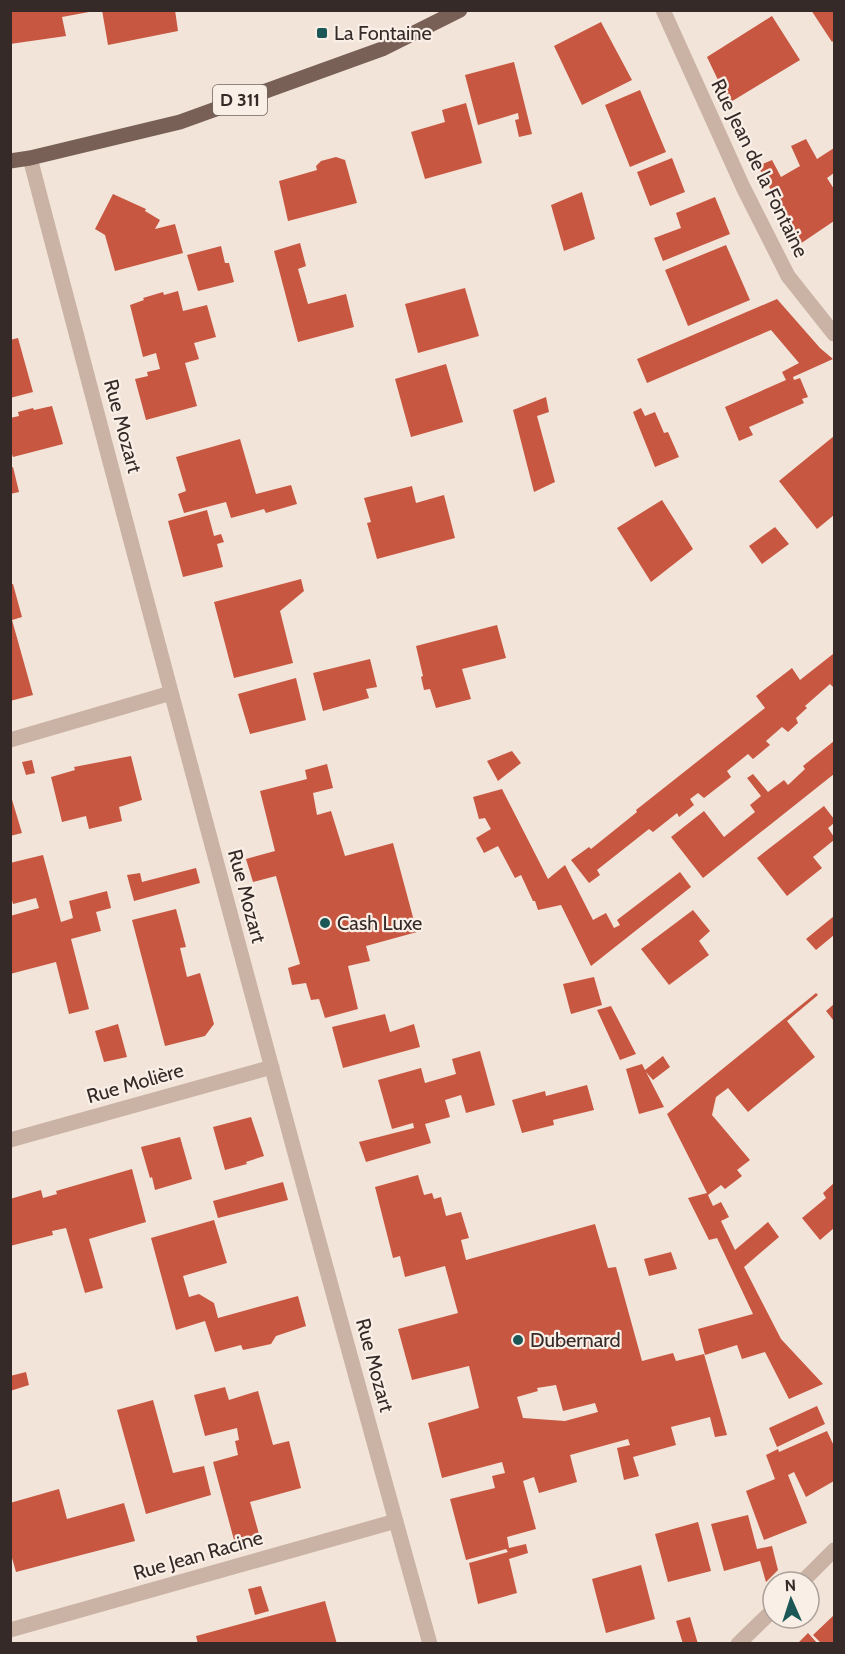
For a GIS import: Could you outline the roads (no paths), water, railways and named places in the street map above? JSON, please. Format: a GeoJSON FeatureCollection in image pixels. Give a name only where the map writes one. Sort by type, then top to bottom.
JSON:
{"type":"FeatureCollection","features":[{"type":"Feature","properties":{"kind":"main road","name":"D 311"},"geometry":{"type":"LineString","coordinates":[[10,160],[30,158],[180,122],[382,49],[460,10]]}},
{"type":"Feature","properties":{"kind":"street","name":"Rue Jean de la Fontaine"},"geometry":{"type":"LineString","coordinates":[[663,10],[743,187],[788,276],[834,334]]}},
{"type":"Feature","properties":{"kind":"street","name":"Rue Mozart"},"geometry":{"type":"LineString","coordinates":[[30,158],[171,693],[430,1644]]}},
{"type":"Feature","properties":{"kind":"street"},"geometry":{"type":"LineString","coordinates":[[10,740],[171,693]]}},
{"type":"Feature","properties":{"kind":"street","name":"Rue Molière"},"geometry":{"type":"LineString","coordinates":[[10,1140],[272,1067]]}},
{"type":"Feature","properties":{"kind":"street","name":"Rue Jean Racine"},"geometry":{"type":"LineString","coordinates":[[10,1630],[396,1521]]}},
{"type":"Feature","properties":{"kind":"street"},"geometry":{"type":"LineString","coordinates":[[813,1570],[834,1550]]}},
{"type":"Feature","properties":{"kind":"street"},"geometry":{"type":"LineString","coordinates":[[738,1644],[761,1622]]}},
{"type":"Feature","properties":{"kind":"place","name":"La Fontaine"},"geometry":{"type":"Point","coordinates":[322,33]}},
{"type":"Feature","properties":{"kind":"place","name":"Cash Luxe"},"geometry":{"type":"Point","coordinates":[325,923]}},
{"type":"Feature","properties":{"kind":"place","name":"Dubernard"},"geometry":{"type":"Point","coordinates":[518,1340]}}]}
